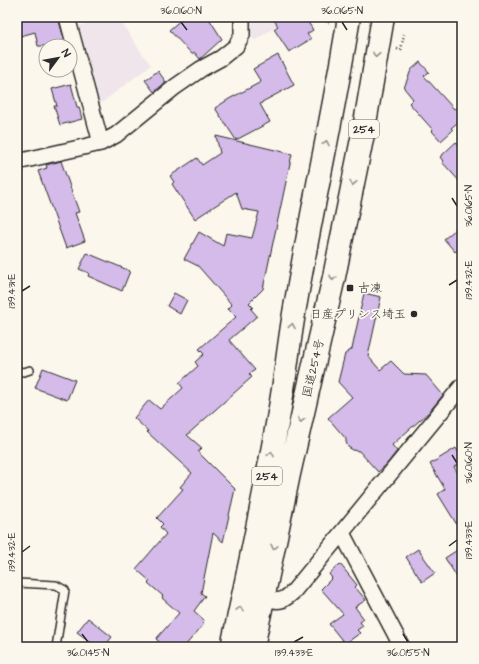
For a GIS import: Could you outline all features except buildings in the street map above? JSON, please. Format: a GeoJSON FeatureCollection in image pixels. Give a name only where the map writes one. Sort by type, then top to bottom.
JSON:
{"type":"FeatureCollection","features":[{"type":"Feature","properties":{"kind":"highway","name":"国道254号"},"geometry":{"type":"LineString","coordinates":[[254,647],[289,474],[334,277],[362,136],[383,17]]}},
{"type":"Feature","properties":{"kind":"highway","name":"国道254号"},"geometry":{"type":"LineString","coordinates":[[232,647],[279,412],[296,303],[340,72],[339,20]]}},
{"type":"Feature","properties":{"kind":"street"},"geometry":{"type":"LineString","coordinates":[[67,17],[101,143]]}},
{"type":"Feature","properties":{"kind":"street"},"geometry":{"type":"LineString","coordinates":[[17,162],[101,143],[116,135],[175,87],[201,69],[221,58],[236,46],[242,35],[242,17]]}},
{"type":"Feature","properties":{"kind":"street"},"geometry":{"type":"LineString","coordinates":[[264,599],[280,601],[286,599],[293,592],[460,392]]}},
{"type":"Feature","properties":{"kind":"street"},"geometry":{"type":"LineString","coordinates":[[342,533],[402,647]]}},
{"type":"Feature","properties":{"kind":"lane"},"geometry":{"type":"LineString","coordinates":[[17,371],[24,372],[30,370]]}},
{"type":"Feature","properties":{"kind":"lane"},"geometry":{"type":"LineString","coordinates":[[17,583],[56,585],[65,590],[56,647]]}},
{"type":"Feature","properties":{"kind":"path"},"geometry":{"type":"LineString","coordinates":[[326,17],[325,22],[339,20]]}},
{"type":"Feature","properties":{"kind":"path"},"geometry":{"type":"LineString","coordinates":[[396,49],[401,50],[404,34]]}},
{"type":"Feature","properties":{"kind":"shaded area"},"geometry":{"type":"Polygon","coordinates":[[[104,17],[118,17],[151,65],[100,104],[79,26],[104,17]]]}},
{"type":"Feature","properties":{"kind":"shaded area"},"geometry":{"type":"Polygon","coordinates":[[[250,17],[291,17],[255,40],[249,36],[250,17]]]}},
{"type":"Feature","properties":{"kind":"place","name":"古凍"},"geometry":{"type":"Point","coordinates":[350,288]}},
{"type":"Feature","properties":{"kind":"place","name":"日産プリンス埼玉"},"geometry":{"type":"Point","coordinates":[414,314]}}]}
